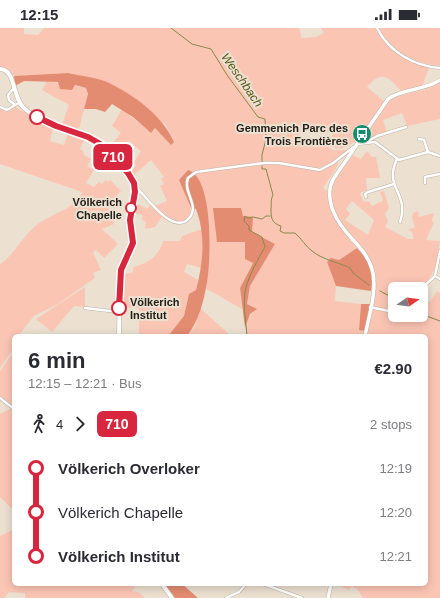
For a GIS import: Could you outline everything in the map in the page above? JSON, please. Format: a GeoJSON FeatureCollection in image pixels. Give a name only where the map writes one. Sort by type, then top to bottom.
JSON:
{"type":"FeatureCollection","features":[{"type":"Feature","properties":{"kind":"main road"},"geometry":{"type":"LineString","coordinates":[[0,69],[6,69],[10,74],[17,104],[48,123],[88,137],[102,145],[128,173],[135,186],[130,220],[133,243],[121,270],[119,334]]}},
{"type":"Feature","properties":{"kind":"main road"},"geometry":{"type":"LineString","coordinates":[[163,586],[170,597]]}},
{"type":"Feature","properties":{"kind":"street"},"geometry":{"type":"LineString","coordinates":[[377,28],[387,44],[399,54],[417,62],[440,68]]}},
{"type":"Feature","properties":{"kind":"street"},"geometry":{"type":"LineString","coordinates":[[365,334],[374,281],[370,263],[338,223],[329,196],[332,181],[388,99],[398,94],[421,89],[440,80]]}},
{"type":"Feature","properties":{"kind":"street"},"geometry":{"type":"LineString","coordinates":[[0,107],[7,110],[17,104],[8,98],[10,91],[14,88]]}},
{"type":"Feature","properties":{"kind":"street"},"geometry":{"type":"LineString","coordinates":[[135,186],[170,220],[180,223],[187,221],[192,214],[193,208],[186,183],[188,178],[196,172],[264,163],[279,163],[320,170],[328,166],[356,145],[406,127]]}},
{"type":"Feature","properties":{"kind":"street"},"geometry":{"type":"LineString","coordinates":[[419,139],[424,140],[428,152]]}},
{"type":"Feature","properties":{"kind":"street"},"geometry":{"type":"LineString","coordinates":[[366,142],[375,142],[397,158],[404,159],[428,152],[440,155]]}},
{"type":"Feature","properties":{"kind":"street"},"geometry":{"type":"LineString","coordinates":[[397,158],[392,174],[394,184],[402,203],[400,222]]}},
{"type":"Feature","properties":{"kind":"street"},"geometry":{"type":"LineString","coordinates":[[424,183],[425,177],[440,174]]}},
{"type":"Feature","properties":{"kind":"street"},"geometry":{"type":"LineString","coordinates":[[366,197],[366,193],[394,184]]}},
{"type":"Feature","properties":{"kind":"street"},"geometry":{"type":"LineString","coordinates":[[428,282],[435,276],[440,250]]}},
{"type":"Feature","properties":{"kind":"street"},"geometry":{"type":"LineString","coordinates":[[435,276],[440,279]]}},
{"type":"Feature","properties":{"kind":"street"},"geometry":{"type":"LineString","coordinates":[[370,307],[388,311]]}},
{"type":"Feature","properties":{"kind":"street"},"geometry":{"type":"LineString","coordinates":[[85,308],[119,312]]}},
{"type":"Feature","properties":{"kind":"street"},"geometry":{"type":"LineString","coordinates":[[0,398],[12,407]]}},
{"type":"Feature","properties":{"kind":"street"},"geometry":{"type":"LineString","coordinates":[[226,598],[239,592],[244,586]]}},
{"type":"Feature","properties":{"kind":"street"},"geometry":{"type":"LineString","coordinates":[[269,586],[302,598]]}},
{"type":"Feature","properties":{"kind":"street"},"geometry":{"type":"LineString","coordinates":[[328,597],[331,586]]}},
{"type":"Feature","properties":{"kind":"shaded area"},"geometry":{"type":"Polygon","coordinates":[[[0,28],[24,28],[24,34],[38,35],[44,28],[299,28],[302,38],[316,37],[324,33],[321,28],[375,28],[385,43],[397,54],[429,68],[422,87],[402,92],[393,82],[385,77],[377,78],[372,81],[367,87],[385,102],[361,136],[346,147],[337,148],[328,145],[333,133],[320,131],[320,126],[302,124],[299,139],[323,144],[333,150],[347,150],[332,162],[319,168],[269,161],[205,169],[193,173],[188,170],[179,180],[190,206],[191,212],[189,217],[176,222],[164,214],[155,227],[145,229],[146,222],[142,220],[142,215],[131,213],[133,201],[147,209],[152,203],[155,206],[167,201],[160,186],[164,184],[161,179],[164,177],[151,160],[133,176],[131,173],[136,165],[134,162],[141,151],[129,141],[116,155],[109,148],[121,133],[112,126],[122,109],[151,133],[155,128],[171,145],[174,142],[165,124],[68,73],[14,76],[8,69],[0,67],[0,28]]]}},
{"type":"Feature","properties":{"kind":"shaded area"},"geometry":{"type":"Polygon","coordinates":[[[379,28],[440,28],[440,66],[421,62],[404,55],[390,44],[379,28]]]}},
{"type":"Feature","properties":{"kind":"shaded area"},"geometry":{"type":"Polygon","coordinates":[[[68,73],[102,80],[127,93],[155,115],[169,132],[174,142],[171,145],[155,128],[151,133],[133,117],[112,104],[105,112],[96,109],[84,109],[88,94],[86,88],[75,85],[72,90],[60,89],[58,82],[24,81],[15,86],[14,76],[68,73]]]}},
{"type":"Feature","properties":{"kind":"shaded area"},"geometry":{"type":"Polygon","coordinates":[[[47,81],[86,88],[88,94],[78,132],[61,127],[69,105],[42,90],[47,81]]]}},
{"type":"Feature","properties":{"kind":"shaded area"},"geometry":{"type":"Polygon","coordinates":[[[440,82],[440,119],[407,126],[402,113],[383,120],[387,132],[361,142],[389,101],[401,95],[428,89],[440,82]]]}},
{"type":"Feature","properties":{"kind":"shaded area"},"geometry":{"type":"Polygon","coordinates":[[[15,107],[53,128],[50,141],[64,145],[68,133],[84,140],[80,149],[83,151],[84,155],[91,159],[87,166],[94,170],[86,183],[94,187],[99,182],[102,184],[105,180],[108,182],[110,180],[121,191],[107,206],[114,224],[102,229],[118,244],[104,258],[96,250],[93,252],[101,270],[93,273],[95,278],[58,304],[34,316],[20,334],[12,334],[12,350],[0,368],[0,264],[11,255],[33,228],[43,220],[69,207],[79,198],[82,192],[0,164],[0,109],[8,111],[15,107]]]}},
{"type":"Feature","properties":{"kind":"shaded area"},"geometry":{"type":"Polygon","coordinates":[[[367,151],[372,157],[376,157],[380,178],[366,178],[367,190],[360,193],[363,201],[370,202],[372,206],[383,201],[380,192],[384,191],[389,208],[385,214],[388,221],[385,227],[408,239],[414,239],[412,232],[408,229],[415,228],[412,218],[413,213],[418,211],[419,217],[434,213],[432,221],[434,222],[426,240],[440,241],[437,262],[433,273],[426,282],[388,282],[388,322],[428,322],[428,301],[430,302],[437,291],[440,293],[440,598],[363,598],[358,590],[352,586],[428,586],[428,334],[246,334],[248,321],[256,309],[247,304],[250,286],[275,244],[252,232],[245,242],[253,262],[240,288],[242,309],[205,288],[210,255],[209,219],[204,194],[194,175],[203,171],[272,164],[321,171],[338,162],[334,172],[323,188],[327,191],[330,208],[333,215],[346,235],[357,248],[339,260],[327,262],[336,286],[335,301],[361,304],[359,329],[365,331],[375,292],[376,276],[370,258],[339,221],[333,210],[330,200],[331,188],[340,171],[353,155],[361,159],[367,151]],[[352,201],[346,209],[350,214],[345,220],[368,235],[374,220],[352,201]]]}},
{"type":"Feature","properties":{"kind":"shaded area"},"geometry":{"type":"Polygon","coordinates":[[[188,170],[196,176],[202,188],[209,221],[209,256],[206,289],[203,303],[195,324],[188,334],[170,334],[184,316],[189,294],[196,290],[202,260],[202,239],[199,219],[196,209],[191,208],[179,180],[188,170]]]}},
{"type":"Feature","properties":{"kind":"shaded area"},"geometry":{"type":"Polygon","coordinates":[[[213,208],[241,208],[243,216],[253,217],[252,232],[275,244],[250,286],[247,304],[257,309],[250,314],[245,328],[240,288],[253,263],[245,259],[245,242],[217,242],[213,208]]]}},
{"type":"Feature","properties":{"kind":"shaded area"},"geometry":{"type":"Polygon","coordinates":[[[202,229],[202,268],[187,264],[184,272],[198,280],[196,290],[189,294],[184,316],[170,334],[139,334],[139,308],[121,307],[121,275],[133,272],[133,267],[143,264],[156,255],[163,241],[180,241],[182,236],[202,229]]]}},
{"type":"Feature","properties":{"kind":"shaded area"},"geometry":{"type":"Polygon","coordinates":[[[357,248],[365,258],[370,268],[372,279],[371,291],[336,286],[327,262],[331,258],[339,260],[357,248]]]}},
{"type":"Feature","properties":{"kind":"shaded area"},"geometry":{"type":"Polygon","coordinates":[[[85,287],[85,307],[74,306],[52,332],[36,319],[85,287]]]}},
{"type":"Feature","properties":{"kind":"shaded area"},"geometry":{"type":"Polygon","coordinates":[[[361,304],[370,304],[365,331],[359,330],[361,304]]]}},
{"type":"Feature","properties":{"kind":"shaded area"},"geometry":{"type":"Polygon","coordinates":[[[200,308],[229,334],[189,334],[195,326],[200,308]]]}},
{"type":"Feature","properties":{"kind":"shaded area"},"geometry":{"type":"Polygon","coordinates":[[[12,354],[12,406],[0,397],[0,371],[12,354]]]}},
{"type":"Feature","properties":{"kind":"shaded area"},"geometry":{"type":"Polygon","coordinates":[[[12,409],[12,509],[0,497],[0,414],[12,409]]]}},
{"type":"Feature","properties":{"kind":"shaded area"},"geometry":{"type":"Polygon","coordinates":[[[12,530],[12,586],[134,586],[135,587],[132,591],[138,592],[145,598],[25,598],[25,593],[9,592],[4,598],[0,598],[0,536],[12,530]]]}},
{"type":"Feature","properties":{"kind":"shaded area"},"geometry":{"type":"Polygon","coordinates":[[[166,586],[184,586],[198,598],[175,598],[166,586]]]}},
{"type":"Feature","properties":{"kind":"shaded area"},"geometry":{"type":"Polygon","coordinates":[[[340,586],[352,586],[349,590],[340,586]]]}},
{"type":"Feature","properties":{"kind":"waterway","name":"Weschbach"},"geometry":{"type":"LineString","coordinates":[[171,28],[192,44],[211,49],[227,75],[258,117],[265,119],[266,139],[262,162]]}},
{"type":"Feature","properties":{"kind":"waterway"},"geometry":{"type":"LineString","coordinates":[[262,166],[262,169],[266,169],[273,195],[271,200],[273,221],[281,226],[280,231],[284,233],[295,233],[316,254],[350,268],[353,273],[369,285]]}},
{"type":"Feature","properties":{"kind":"waterway"},"geometry":{"type":"LineString","coordinates":[[247,334],[244,303],[246,287],[253,269],[265,247],[262,237],[249,230],[249,226],[244,221],[245,216],[248,218],[253,217],[262,219],[266,216],[270,216]]}},
{"type":"Feature","properties":{"kind":"waterway"},"geometry":{"type":"LineString","coordinates":[[380,291],[388,295]]}},
{"type":"Feature","properties":{"kind":"waterway"},"geometry":{"type":"LineString","coordinates":[[428,317],[440,321]]}},
{"type":"Feature","properties":{"kind":"bus line","name":"710"},"geometry":{"type":"LineString","coordinates":[[37,117],[48,123],[96,141],[106,149],[132,178],[135,186],[130,220],[133,243],[121,270],[119,308]]}},
{"type":"Feature","properties":{"kind":"place","name":"Gemmenich Parc des Trois Frontières"},"geometry":{"type":"Point","coordinates":[362,134]}},
{"type":"Feature","properties":{"kind":"place","name":"Völkerich Chapelle"},"geometry":{"type":"Point","coordinates":[131,208]}},
{"type":"Feature","properties":{"kind":"place","name":"Völkerich Institut"},"geometry":{"type":"Point","coordinates":[119,308]}}]}
